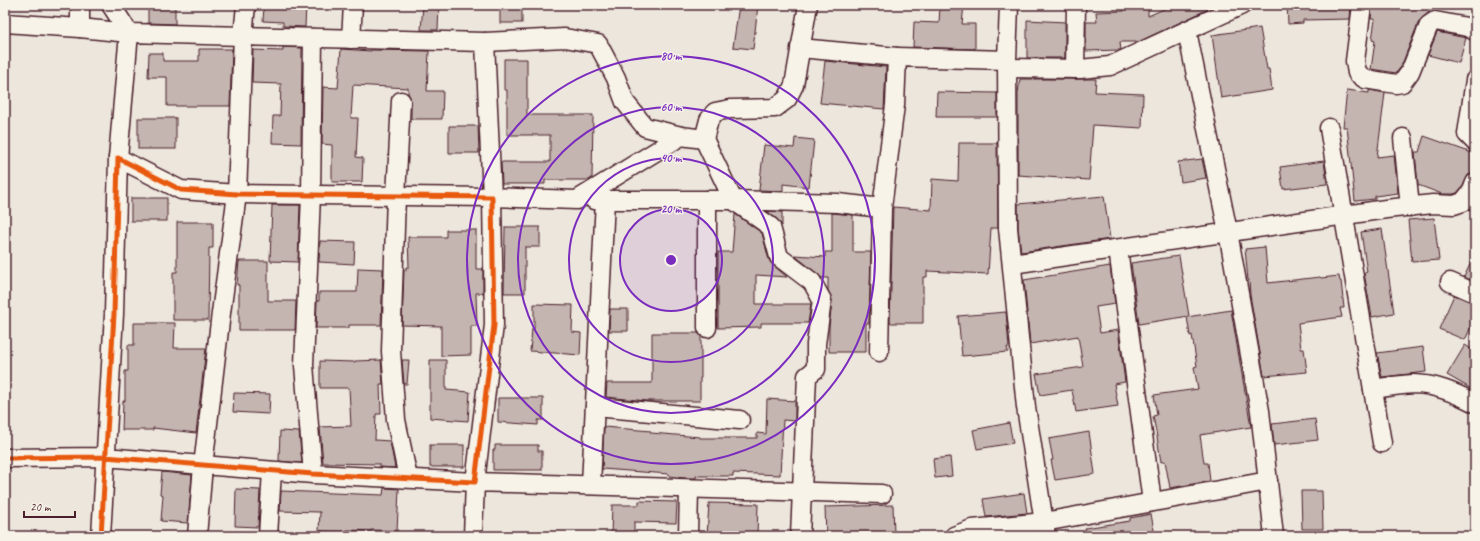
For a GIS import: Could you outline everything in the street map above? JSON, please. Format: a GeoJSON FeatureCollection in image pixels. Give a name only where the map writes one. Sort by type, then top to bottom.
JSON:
{"type":"FeatureCollection","features":[{"type":"Feature","properties":{"kind":"street"},"geometry":{"type":"LineString","coordinates":[[80,5],[80,28]]}},
{"type":"Feature","properties":{"kind":"street"},"geometry":{"type":"LineString","coordinates":[[101,536],[114,314],[118,158],[129,33],[111,5]]}},
{"type":"Feature","properties":{"kind":"street"},"geometry":{"type":"LineString","coordinates":[[197,536],[203,466],[237,194],[243,36],[246,5]]}},
{"type":"Feature","properties":{"kind":"street"},"geometry":{"type":"LineString","coordinates":[[351,39],[353,5]]}},
{"type":"Feature","properties":{"kind":"street"},"geometry":{"type":"LineString","coordinates":[[800,536],[807,376],[816,369],[816,344],[822,300],[812,282],[779,257],[771,227],[733,200],[704,139],[709,120],[715,112],[730,109],[779,105],[794,85],[808,5]]}},
{"type":"Feature","properties":{"kind":"street"},"geometry":{"type":"LineString","coordinates":[[1009,5],[1007,64],[1008,228],[1026,407],[1045,529]]}},
{"type":"Feature","properties":{"kind":"street"},"geometry":{"type":"LineString","coordinates":[[1075,69],[1076,5]]}},
{"type":"Feature","properties":{"kind":"street"},"geometry":{"type":"LineString","coordinates":[[800,48],[897,57],[1075,69],[1110,66],[1242,5]]}},
{"type":"Feature","properties":{"kind":"street"},"geometry":{"type":"LineString","coordinates":[[1362,5],[1355,61],[1357,73],[1365,79],[1396,84],[1402,83],[1410,72],[1429,25],[1435,21],[1467,27],[1475,31]]}},
{"type":"Feature","properties":{"kind":"street"},"geometry":{"type":"LineString","coordinates":[[5,23],[129,33],[313,38],[484,42],[566,38],[598,44],[616,78],[625,102],[645,127],[681,136],[704,139]]}},
{"type":"Feature","properties":{"kind":"street"},"geometry":{"type":"LineString","coordinates":[[1188,31],[1228,232],[1260,411],[1274,536]]}},
{"type":"Feature","properties":{"kind":"street"},"geometry":{"type":"LineString","coordinates":[[313,38],[311,195],[304,365],[313,474]]}},
{"type":"Feature","properties":{"kind":"street"},"geometry":{"type":"LineString","coordinates":[[473,536],[475,482],[494,325],[492,197],[484,42]]}},
{"type":"Feature","properties":{"kind":"street"},"geometry":{"type":"LineString","coordinates":[[879,352],[882,208],[895,105],[897,57]]}},
{"type":"Feature","properties":{"kind":"street"},"geometry":{"type":"LineString","coordinates":[[1475,80],[1467,134],[1475,142]]}},
{"type":"Feature","properties":{"kind":"street"},"geometry":{"type":"LineString","coordinates":[[401,101],[391,351],[396,420],[408,478]]}},
{"type":"Feature","properties":{"kind":"street"},"geometry":{"type":"LineString","coordinates":[[1329,128],[1382,443]]}},
{"type":"Feature","properties":{"kind":"street"},"geometry":{"type":"LineString","coordinates":[[577,200],[681,136]]}},
{"type":"Feature","properties":{"kind":"street"},"geometry":{"type":"LineString","coordinates":[[1403,138],[1410,207]]}},
{"type":"Feature","properties":{"kind":"street"},"geometry":{"type":"LineString","coordinates":[[118,158],[181,190],[237,194],[492,197],[577,200],[733,200],[838,203],[882,208]]}},
{"type":"Feature","properties":{"kind":"street"},"geometry":{"type":"LineString","coordinates":[[1012,264],[1410,207],[1443,204],[1454,205],[1463,202],[1472,191],[1475,183]]}},
{"type":"Feature","properties":{"kind":"street"},"geometry":{"type":"LineString","coordinates":[[591,485],[605,200]]}},
{"type":"Feature","properties":{"kind":"street"},"geometry":{"type":"LineString","coordinates":[[707,200],[707,328]]}},
{"type":"Feature","properties":{"kind":"street"},"geometry":{"type":"LineString","coordinates":[[1118,249],[1152,502]]}},
{"type":"Feature","properties":{"kind":"street"},"geometry":{"type":"LineString","coordinates":[[1450,282],[1475,294]]}},
{"type":"Feature","properties":{"kind":"street"},"geometry":{"type":"LineString","coordinates":[[1373,389],[1413,384],[1425,385],[1437,387],[1475,403]]}},
{"type":"Feature","properties":{"kind":"street"},"geometry":{"type":"LineString","coordinates":[[595,407],[740,420]]}},
{"type":"Feature","properties":{"kind":"street"},"geometry":{"type":"LineString","coordinates":[[5,458],[105,457],[313,474],[475,482],[689,488],[768,492],[801,491],[882,494]]}},
{"type":"Feature","properties":{"kind":"street"},"geometry":{"type":"LineString","coordinates":[[268,536],[272,471]]}},
{"type":"Feature","properties":{"kind":"street"},"geometry":{"type":"LineString","coordinates":[[954,536],[972,529],[1045,529],[1152,502],[1268,481]]}},
{"type":"Feature","properties":{"kind":"street"},"geometry":{"type":"LineString","coordinates":[[688,536],[689,488]]}},
{"type":"Feature","properties":{"kind":"building"},"geometry":{"type":"Polygon","coordinates":[[[148,5],[175,5],[175,24],[148,23],[148,5]]]}},
{"type":"Feature","properties":{"kind":"building"},"geometry":{"type":"Polygon","coordinates":[[[264,5],[306,5],[305,27],[283,26],[283,22],[263,21],[264,5]]]}},
{"type":"Feature","properties":{"kind":"building"},"geometry":{"type":"Polygon","coordinates":[[[423,5],[439,6],[438,30],[421,30],[423,5]]]}},
{"type":"Feature","properties":{"kind":"building"},"geometry":{"type":"Polygon","coordinates":[[[500,5],[522,5],[522,23],[500,23],[500,5]]]}},
{"type":"Feature","properties":{"kind":"building"},"geometry":{"type":"Polygon","coordinates":[[[739,5],[758,5],[753,49],[733,47],[739,5]]]}},
{"type":"Feature","properties":{"kind":"building"},"geometry":{"type":"Polygon","coordinates":[[[940,5],[964,5],[962,24],[975,24],[975,49],[913,47],[914,22],[939,23],[940,5]]]}},
{"type":"Feature","properties":{"kind":"building"},"geometry":{"type":"Polygon","coordinates":[[[1173,5],[1217,5],[1138,42],[1120,42],[1121,50],[1086,51],[1086,22],[1097,22],[1096,12],[1124,11],[1124,6],[1148,6],[1148,16],[1173,5]]]}},
{"type":"Feature","properties":{"kind":"building"},"geometry":{"type":"Polygon","coordinates":[[[1287,5],[1351,5],[1350,19],[1303,20],[1303,23],[1288,24],[1287,5]]]}},
{"type":"Feature","properties":{"kind":"building"},"geometry":{"type":"Polygon","coordinates":[[[1372,5],[1430,5],[1429,12],[1419,21],[1401,67],[1396,73],[1371,69],[1375,41],[1372,40],[1375,19],[1371,19],[1372,5]]]}},
{"type":"Feature","properties":{"kind":"building"},"geometry":{"type":"Polygon","coordinates":[[[1027,20],[1065,22],[1065,58],[1027,58],[1027,20]]]}},
{"type":"Feature","properties":{"kind":"building"},"geometry":{"type":"Polygon","coordinates":[[[1260,28],[1272,90],[1221,98],[1212,35],[1260,28]]]}},
{"type":"Feature","properties":{"kind":"building"},"geometry":{"type":"Polygon","coordinates":[[[1437,32],[1466,38],[1459,63],[1428,55],[1437,32]]]}},
{"type":"Feature","properties":{"kind":"building"},"geometry":{"type":"Polygon","coordinates":[[[283,47],[302,48],[301,144],[272,143],[273,116],[280,116],[281,84],[252,83],[253,50],[283,51],[283,47]]]}},
{"type":"Feature","properties":{"kind":"building"},"geometry":{"type":"Polygon","coordinates":[[[199,49],[232,49],[230,106],[167,106],[167,77],[148,77],[149,53],[163,53],[163,61],[199,61],[199,49]]]}},
{"type":"Feature","properties":{"kind":"building"},"geometry":{"type":"Polygon","coordinates":[[[341,49],[371,51],[429,51],[427,91],[443,91],[442,119],[411,119],[411,102],[408,88],[353,85],[351,118],[358,118],[356,157],[363,158],[362,182],[332,182],[332,145],[322,144],[323,87],[338,88],[341,49]]]}},
{"type":"Feature","properties":{"kind":"building"},"geometry":{"type":"Polygon","coordinates":[[[504,59],[527,59],[527,115],[593,115],[592,178],[589,180],[545,180],[545,184],[502,184],[501,162],[550,162],[550,135],[507,135],[507,90],[504,90],[504,59]]]}},
{"type":"Feature","properties":{"kind":"building"},"geometry":{"type":"Polygon","coordinates":[[[825,61],[886,67],[884,109],[820,103],[825,61]]]}},
{"type":"Feature","properties":{"kind":"building"},"geometry":{"type":"Polygon","coordinates":[[[1020,79],[1096,79],[1095,92],[1143,94],[1142,128],[1093,125],[1089,180],[1018,175],[1018,93],[1020,79]]]}},
{"type":"Feature","properties":{"kind":"building"},"geometry":{"type":"Polygon","coordinates":[[[1347,90],[1369,93],[1369,90],[1385,93],[1377,157],[1394,155],[1398,193],[1375,196],[1375,199],[1355,201],[1347,127],[1343,127],[1347,90]]]}},
{"type":"Feature","properties":{"kind":"building"},"geometry":{"type":"Polygon","coordinates":[[[937,92],[997,93],[997,117],[936,117],[937,92]]]}},
{"type":"Feature","properties":{"kind":"building"},"geometry":{"type":"Polygon","coordinates":[[[138,118],[176,118],[176,149],[138,149],[138,118]]]}},
{"type":"Feature","properties":{"kind":"building"},"geometry":{"type":"Polygon","coordinates":[[[449,126],[478,126],[479,153],[449,153],[449,126]]]}},
{"type":"Feature","properties":{"kind":"building"},"geometry":{"type":"Polygon","coordinates":[[[1424,136],[1475,154],[1475,173],[1468,175],[1463,186],[1457,193],[1442,194],[1418,185],[1415,152],[1419,152],[1424,136]]]}},
{"type":"Feature","properties":{"kind":"building"},"geometry":{"type":"Polygon","coordinates":[[[795,138],[814,140],[809,187],[783,184],[783,191],[759,190],[764,145],[794,148],[795,138]]]}},
{"type":"Feature","properties":{"kind":"building"},"geometry":{"type":"Polygon","coordinates":[[[959,143],[997,143],[998,228],[991,228],[988,274],[927,271],[927,277],[923,277],[923,323],[890,323],[893,207],[931,210],[932,179],[958,181],[959,143]]]}},
{"type":"Feature","properties":{"kind":"building"},"geometry":{"type":"Polygon","coordinates":[[[1202,159],[1206,178],[1181,182],[1178,162],[1202,159]]]}},
{"type":"Feature","properties":{"kind":"building"},"geometry":{"type":"Polygon","coordinates":[[[1324,161],[1327,184],[1283,189],[1280,167],[1324,161]]]}},
{"type":"Feature","properties":{"kind":"building"},"geometry":{"type":"Polygon","coordinates":[[[1104,196],[1110,239],[1021,252],[1018,227],[1018,204],[1104,196]]]}},
{"type":"Feature","properties":{"kind":"building"},"geometry":{"type":"Polygon","coordinates":[[[131,198],[167,198],[167,221],[131,221],[131,198]]]}},
{"type":"Feature","properties":{"kind":"building"},"geometry":{"type":"Polygon","coordinates":[[[272,205],[300,205],[298,262],[270,261],[272,205]]]}},
{"type":"Feature","properties":{"kind":"building"},"geometry":{"type":"Polygon","coordinates":[[[767,211],[782,212],[782,226],[777,219],[767,211]]]}},
{"type":"Feature","properties":{"kind":"building"},"geometry":{"type":"Polygon","coordinates":[[[832,213],[853,215],[853,252],[871,252],[869,323],[866,323],[866,352],[829,352],[829,327],[832,301],[828,290],[828,278],[822,278],[794,255],[825,257],[825,252],[832,252],[832,213]]]}},
{"type":"Feature","properties":{"kind":"building"},"geometry":{"type":"Polygon","coordinates":[[[735,214],[762,233],[769,260],[787,277],[756,275],[756,304],[811,304],[808,323],[761,323],[761,327],[718,328],[718,252],[732,252],[735,214]]]}},
{"type":"Feature","properties":{"kind":"building"},"geometry":{"type":"Polygon","coordinates":[[[1434,218],[1439,260],[1412,262],[1408,220],[1434,218]]]}},
{"type":"Feature","properties":{"kind":"building"},"geometry":{"type":"Polygon","coordinates":[[[177,222],[213,222],[213,248],[209,248],[208,320],[173,320],[173,272],[177,272],[177,222]]]}},
{"type":"Feature","properties":{"kind":"building"},"geometry":{"type":"Polygon","coordinates":[[[505,227],[540,227],[540,247],[525,247],[525,293],[504,293],[505,227]]]}},
{"type":"Feature","properties":{"kind":"building"},"geometry":{"type":"Polygon","coordinates":[[[1382,229],[1394,313],[1372,317],[1364,273],[1367,272],[1361,232],[1382,229]]]}},
{"type":"Feature","properties":{"kind":"building"},"geometry":{"type":"Polygon","coordinates":[[[446,230],[476,230],[476,269],[483,269],[483,293],[476,293],[477,326],[471,326],[471,355],[441,356],[441,326],[402,325],[404,270],[406,270],[406,267],[409,267],[408,237],[446,237],[446,230]]]}},
{"type":"Feature","properties":{"kind":"building"},"geometry":{"type":"Polygon","coordinates":[[[320,241],[355,242],[354,264],[319,262],[320,241]]]}},
{"type":"Feature","properties":{"kind":"building"},"geometry":{"type":"Polygon","coordinates":[[[1265,247],[1268,283],[1339,276],[1341,281],[1344,308],[1340,308],[1342,317],[1298,323],[1301,349],[1304,349],[1307,372],[1264,376],[1250,295],[1245,249],[1265,247]]]}},
{"type":"Feature","properties":{"kind":"building"},"geometry":{"type":"Polygon","coordinates":[[[1475,254],[1475,282],[1464,277],[1475,254]]]}},
{"type":"Feature","properties":{"kind":"building"},"geometry":{"type":"Polygon","coordinates":[[[1179,256],[1189,316],[1139,324],[1131,263],[1179,256]]]}},
{"type":"Feature","properties":{"kind":"building"},"geometry":{"type":"Polygon","coordinates":[[[239,261],[268,261],[268,301],[296,301],[295,330],[239,330],[239,285],[237,285],[239,261]]]}},
{"type":"Feature","properties":{"kind":"building"},"geometry":{"type":"Polygon","coordinates":[[[1110,266],[1115,304],[1096,307],[1100,333],[1118,330],[1125,382],[1114,384],[1118,406],[1076,412],[1072,390],[1040,395],[1036,374],[1083,367],[1078,336],[1030,344],[1024,280],[1110,266]]]}},
{"type":"Feature","properties":{"kind":"building"},"geometry":{"type":"Polygon","coordinates":[[[358,268],[383,269],[381,325],[349,325],[349,328],[316,328],[317,301],[319,301],[319,292],[357,292],[358,268]]]}},
{"type":"Feature","properties":{"kind":"building"},"geometry":{"type":"Polygon","coordinates":[[[1454,295],[1475,303],[1475,318],[1465,340],[1439,329],[1454,295]]]}},
{"type":"Feature","properties":{"kind":"building"},"geometry":{"type":"Polygon","coordinates":[[[534,304],[573,305],[572,332],[581,333],[580,355],[530,351],[532,329],[534,329],[534,304]]]}},
{"type":"Feature","properties":{"kind":"building"},"geometry":{"type":"Polygon","coordinates":[[[610,309],[628,309],[628,331],[609,331],[610,309]]]}},
{"type":"Feature","properties":{"kind":"building"},"geometry":{"type":"Polygon","coordinates":[[[1231,310],[1251,427],[1200,435],[1204,463],[1208,463],[1210,481],[1170,488],[1165,461],[1161,462],[1153,416],[1157,415],[1154,395],[1198,389],[1194,367],[1197,366],[1192,335],[1190,336],[1187,317],[1231,310]]]}},
{"type":"Feature","properties":{"kind":"building"},"geometry":{"type":"Polygon","coordinates":[[[1006,312],[1009,347],[1007,347],[1008,352],[962,356],[958,316],[1006,312]]]}},
{"type":"Feature","properties":{"kind":"building"},"geometry":{"type":"Polygon","coordinates":[[[134,323],[175,323],[174,348],[206,348],[196,433],[153,428],[153,430],[122,430],[123,401],[125,401],[125,371],[128,371],[128,345],[134,345],[134,323]]]}},
{"type":"Feature","properties":{"kind":"building"},"geometry":{"type":"Polygon","coordinates":[[[652,333],[698,333],[701,336],[700,401],[647,401],[606,397],[607,383],[652,383],[652,333]]]}},
{"type":"Feature","properties":{"kind":"building"},"geometry":{"type":"Polygon","coordinates":[[[1465,345],[1475,351],[1475,391],[1447,375],[1465,345]]]}},
{"type":"Feature","properties":{"kind":"building"},"geometry":{"type":"Polygon","coordinates":[[[1423,347],[1426,372],[1382,377],[1377,353],[1423,347]]]}},
{"type":"Feature","properties":{"kind":"building"},"geometry":{"type":"Polygon","coordinates":[[[381,360],[383,384],[380,384],[381,414],[376,414],[375,440],[390,441],[395,468],[379,467],[379,464],[323,463],[320,427],[351,426],[349,388],[320,388],[320,361],[355,362],[381,360]]]}},
{"type":"Feature","properties":{"kind":"building"},"geometry":{"type":"Polygon","coordinates":[[[402,360],[409,360],[407,384],[404,384],[402,360]]]}},
{"type":"Feature","properties":{"kind":"building"},"geometry":{"type":"Polygon","coordinates":[[[430,360],[446,360],[446,390],[470,392],[468,421],[430,418],[430,360]]]}},
{"type":"Feature","properties":{"kind":"building"},"geometry":{"type":"Polygon","coordinates":[[[234,393],[270,394],[269,414],[233,412],[234,393]]]}},
{"type":"Feature","properties":{"kind":"building"},"geometry":{"type":"Polygon","coordinates":[[[498,398],[543,398],[543,420],[538,420],[538,425],[498,422],[498,398]]]}},
{"type":"Feature","properties":{"kind":"building"},"geometry":{"type":"Polygon","coordinates":[[[767,399],[795,401],[795,421],[783,420],[780,475],[733,473],[733,476],[696,476],[696,478],[684,478],[669,476],[669,474],[602,469],[604,427],[651,431],[651,433],[700,438],[757,438],[757,433],[766,434],[767,399]]]}},
{"type":"Feature","properties":{"kind":"building"},"geometry":{"type":"Polygon","coordinates":[[[1315,419],[1318,440],[1274,445],[1272,424],[1315,419]]]}},
{"type":"Feature","properties":{"kind":"building"},"geometry":{"type":"Polygon","coordinates":[[[1009,423],[1013,443],[977,449],[973,430],[1009,423]]]}},
{"type":"Feature","properties":{"kind":"building"},"geometry":{"type":"Polygon","coordinates":[[[280,431],[299,432],[302,463],[279,461],[280,431]]]}},
{"type":"Feature","properties":{"kind":"building"},"geometry":{"type":"Polygon","coordinates":[[[1089,432],[1095,474],[1055,480],[1049,439],[1089,432]]]}},
{"type":"Feature","properties":{"kind":"building"},"geometry":{"type":"Polygon","coordinates":[[[430,445],[464,445],[464,467],[430,467],[430,445]]]}},
{"type":"Feature","properties":{"kind":"building"},"geometry":{"type":"Polygon","coordinates":[[[495,445],[538,445],[538,451],[542,451],[542,470],[493,470],[493,450],[495,450],[495,445]]]}},
{"type":"Feature","properties":{"kind":"building"},"geometry":{"type":"Polygon","coordinates":[[[950,457],[952,476],[935,478],[933,459],[950,457]]]}},
{"type":"Feature","properties":{"kind":"building"},"geometry":{"type":"Polygon","coordinates":[[[162,472],[192,475],[188,523],[161,521],[163,495],[160,494],[162,472]]]}},
{"type":"Feature","properties":{"kind":"building"},"geometry":{"type":"Polygon","coordinates":[[[384,488],[399,489],[397,531],[319,531],[320,512],[280,511],[281,491],[383,495],[384,488]]]}},
{"type":"Feature","properties":{"kind":"building"},"geometry":{"type":"Polygon","coordinates":[[[236,489],[260,490],[258,527],[235,526],[236,489]]]}},
{"type":"Feature","properties":{"kind":"building"},"geometry":{"type":"Polygon","coordinates":[[[1301,491],[1322,491],[1323,529],[1302,529],[1301,491]]]}},
{"type":"Feature","properties":{"kind":"building"},"geometry":{"type":"Polygon","coordinates":[[[1024,493],[1027,513],[986,517],[983,499],[1024,493]]]}},
{"type":"Feature","properties":{"kind":"building"},"geometry":{"type":"Polygon","coordinates":[[[639,501],[677,502],[676,523],[634,522],[634,536],[611,536],[612,505],[639,505],[639,501]]]}},
{"type":"Feature","properties":{"kind":"building"},"geometry":{"type":"Polygon","coordinates":[[[709,503],[758,504],[757,536],[707,536],[709,503]]]}},
{"type":"Feature","properties":{"kind":"building"},"geometry":{"type":"Polygon","coordinates":[[[893,505],[894,534],[826,536],[825,507],[893,505]]]}},
{"type":"Feature","properties":{"kind":"building"},"geometry":{"type":"Polygon","coordinates":[[[1151,514],[1155,536],[1085,536],[1085,528],[1130,521],[1130,518],[1151,514]]]}},
{"type":"Feature","properties":{"kind":"cycle path"},"geometry":{"type":"LineString","coordinates":[[5,458],[105,457],[313,474],[475,482],[494,325],[492,197],[237,194],[181,190],[118,158],[114,314],[101,536]]}}]}
